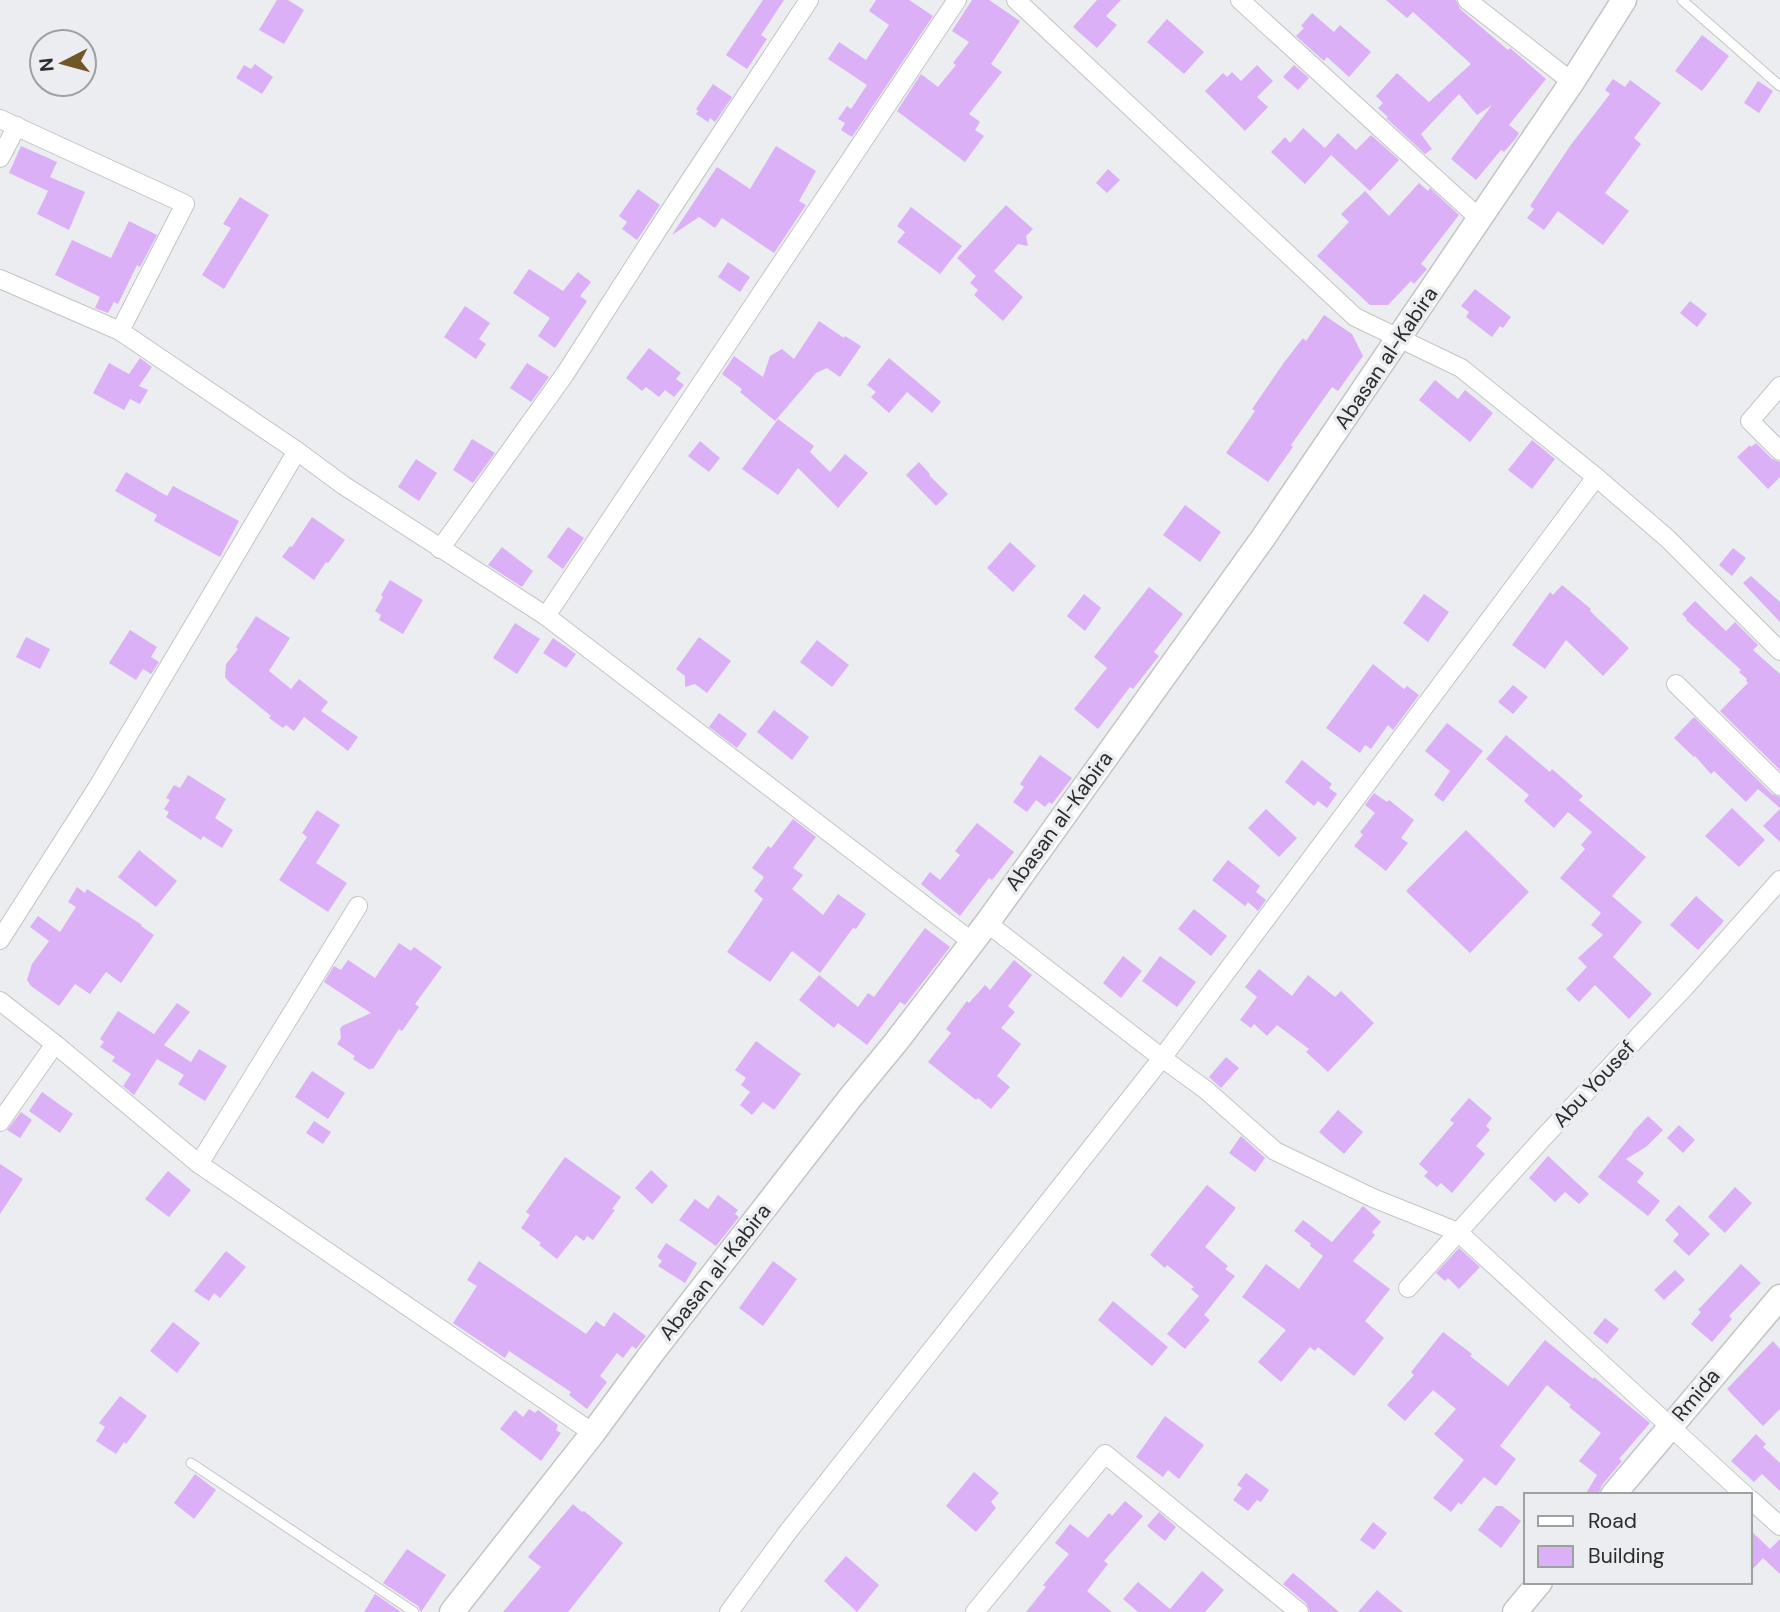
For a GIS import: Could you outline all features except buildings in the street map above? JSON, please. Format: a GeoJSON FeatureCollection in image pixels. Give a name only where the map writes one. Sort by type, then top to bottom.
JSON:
{"type":"FeatureCollection","features":[{"type":"Feature","properties":{"kind":"main road","name":"Abasan al-Kabira"},"geometry":{"type":"LineString","coordinates":[[452,1612],[979,932],[1263,538],[1572,82],[1624,0]]}},
{"type":"Feature","properties":{"kind":"main road","name":"Rmida"},"geometry":{"type":"LineString","coordinates":[[1615,1493],[1780,1297]]}},
{"type":"Feature","properties":{"kind":"main road"},"geometry":{"type":"LineString","coordinates":[[1515,1612],[1538,1584]]}},
{"type":"Feature","properties":{"kind":"street"},"geometry":{"type":"LineString","coordinates":[[440,549],[565,374],[809,0]]}},
{"type":"Feature","properties":{"kind":"street"},"geometry":{"type":"LineString","coordinates":[[546,616],[957,0]]}},
{"type":"Feature","properties":{"kind":"street"},"geometry":{"type":"LineString","coordinates":[[1016,0],[1355,317],[1461,368],[1668,539],[1780,651]]}},
{"type":"Feature","properties":{"kind":"street"},"geometry":{"type":"LineString","coordinates":[[1240,0],[1480,219]]}},
{"type":"Feature","properties":{"kind":"street"},"geometry":{"type":"LineString","coordinates":[[1467,0],[1572,82]]}},
{"type":"Feature","properties":{"kind":"street"},"geometry":{"type":"LineString","coordinates":[[0,158],[8,123],[186,204],[120,331]]}},
{"type":"Feature","properties":{"kind":"street"},"geometry":{"type":"LineString","coordinates":[[0,279],[120,331],[343,485],[546,616],[979,932],[1206,1090],[1275,1151],[1373,1198],[1458,1232],[1743,1493]]}},
{"type":"Feature","properties":{"kind":"street"},"geometry":{"type":"LineString","coordinates":[[1780,386],[1750,421],[1780,451]]}},
{"type":"Feature","properties":{"kind":"street"},"geometry":{"type":"LineString","coordinates":[[0,940],[97,789],[297,451]]}},
{"type":"Feature","properties":{"kind":"street"},"geometry":{"type":"LineString","coordinates":[[729,1612],[788,1533],[1162,1058],[1596,477]]}},
{"type":"Feature","properties":{"kind":"street"},"geometry":{"type":"LineString","coordinates":[[1676,684],[1780,786]]}},
{"type":"Feature","properties":{"kind":"street","name":"Abu Yousef"},"geometry":{"type":"LineString","coordinates":[[1408,1288],[1780,880]]}},
{"type":"Feature","properties":{"kind":"street"},"geometry":{"type":"LineString","coordinates":[[199,1164],[358,906]]}},
{"type":"Feature","properties":{"kind":"street"},"geometry":{"type":"LineString","coordinates":[[0,1001],[199,1164],[593,1433]]}},
{"type":"Feature","properties":{"kind":"street"},"geometry":{"type":"LineString","coordinates":[[0,1122],[55,1044]]}},
{"type":"Feature","properties":{"kind":"street"},"geometry":{"type":"LineString","coordinates":[[975,1612],[1105,1454],[1299,1612]]}},
{"type":"Feature","properties":{"kind":"street"},"geometry":{"type":"LineString","coordinates":[[1752,1501],[1780,1527]]}},
{"type":"Feature","properties":{"kind":"lane"},"geometry":{"type":"LineString","coordinates":[[1682,0],[1780,86]]}},
{"type":"Feature","properties":{"kind":"lane"},"geometry":{"type":"LineString","coordinates":[[191,1463],[414,1612]]}}]}
